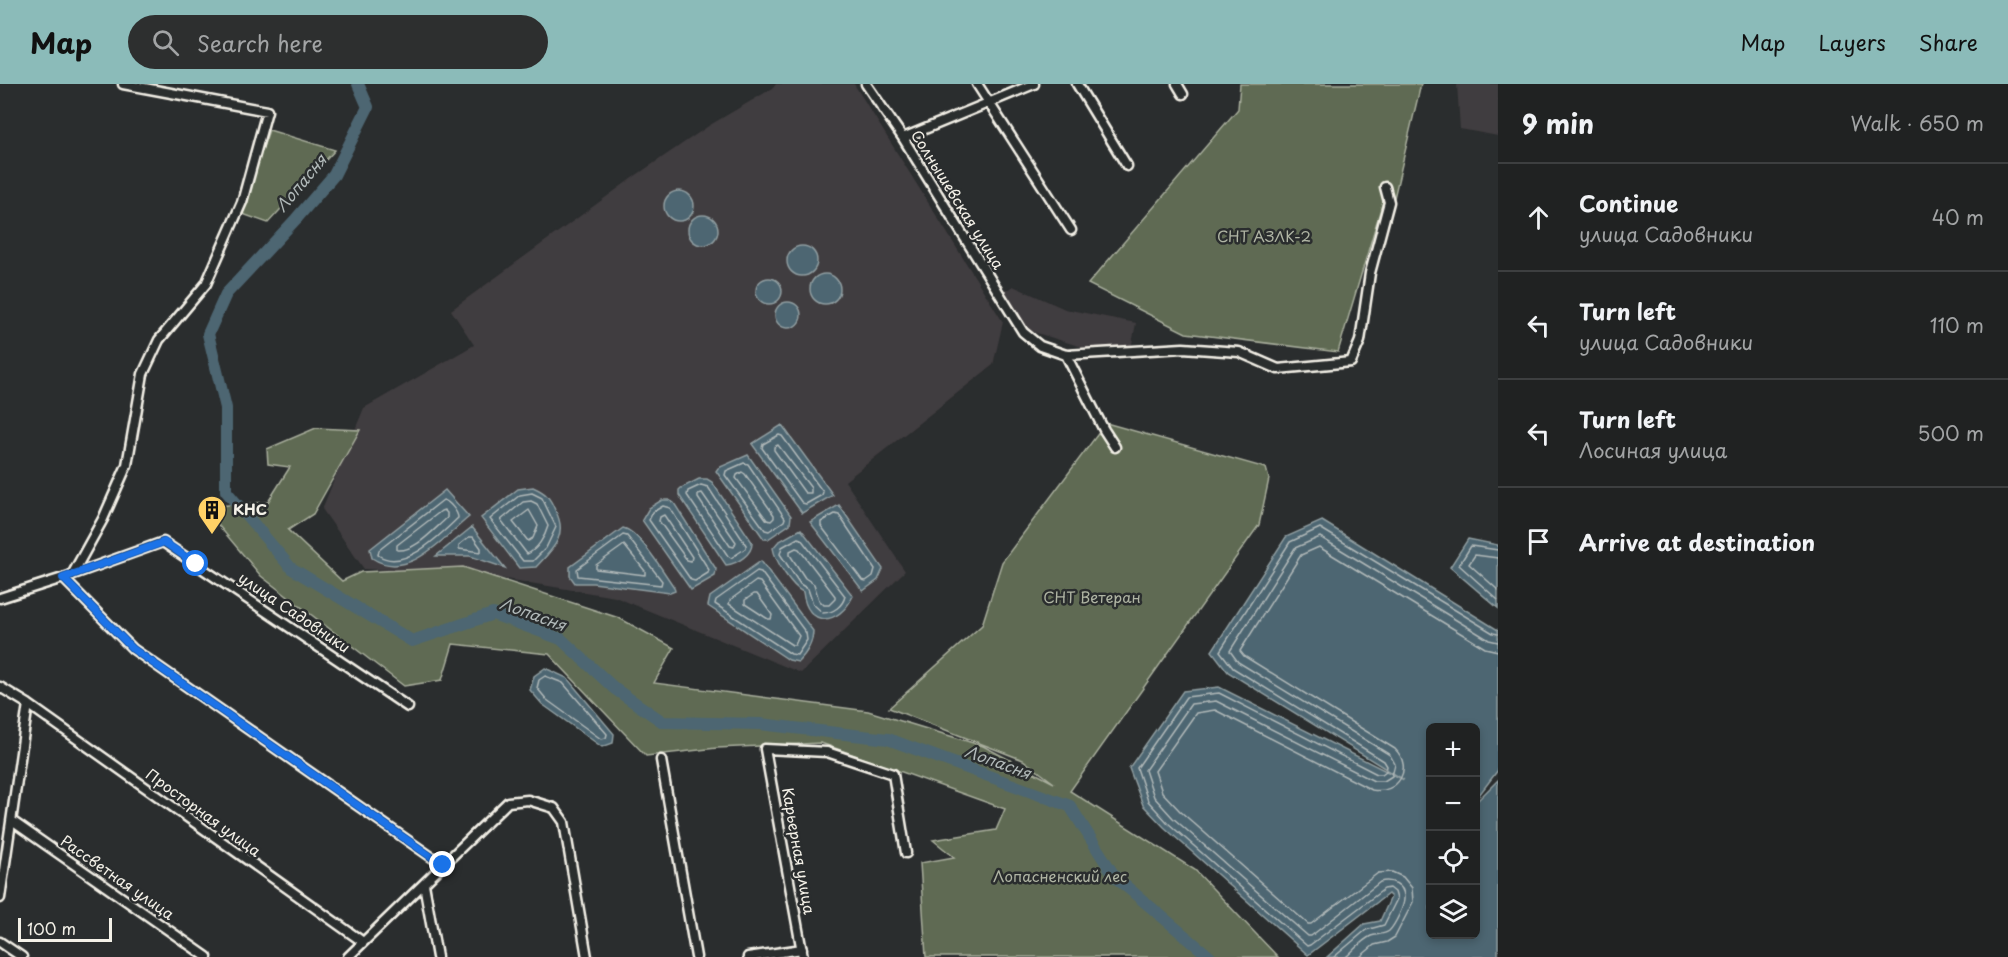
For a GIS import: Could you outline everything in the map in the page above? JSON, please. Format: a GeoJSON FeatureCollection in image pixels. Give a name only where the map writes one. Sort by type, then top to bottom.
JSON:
{"type":"FeatureCollection","features":[{"type":"Feature","properties":{"kind":"street"},"geometry":{"type":"LineString","coordinates":[[72,575],[103,519],[127,465],[143,374],[159,340],[206,284],[242,202],[267,111],[123,84]]}},
{"type":"Feature","properties":{"kind":"street","name":"Солнышевская улица"},"geometry":{"type":"LineString","coordinates":[[866,84],[903,138],[1023,332],[1040,346],[1066,355]]}},
{"type":"Feature","properties":{"kind":"street"},"geometry":{"type":"LineString","coordinates":[[977,84],[1071,230]]}},
{"type":"Feature","properties":{"kind":"street"},"geometry":{"type":"LineString","coordinates":[[903,138],[1034,84]]}},
{"type":"Feature","properties":{"kind":"street"},"geometry":{"type":"LineString","coordinates":[[1077,84],[1127,166]]}},
{"type":"Feature","properties":{"kind":"street"},"geometry":{"type":"LineString","coordinates":[[1177,84],[1184,94]]}},
{"type":"Feature","properties":{"kind":"street"},"geometry":{"type":"LineString","coordinates":[[1116,447],[1104,430],[1066,355],[1183,348],[1239,352],[1278,369],[1351,362],[1360,341],[1370,273],[1389,202],[1385,187]]}},
{"type":"Feature","properties":{"kind":"street","name":"улица Садовники"},"geometry":{"type":"LineString","coordinates":[[0,598],[164,542],[408,707]]}},
{"type":"Feature","properties":{"kind":"street"},"geometry":{"type":"LineString","coordinates":[[63,578],[133,649],[443,865]]}},
{"type":"Feature","properties":{"kind":"street","name":"Просторная улица"},"geometry":{"type":"LineString","coordinates":[[0,687],[28,704],[363,942]]}},
{"type":"Feature","properties":{"kind":"street"},"geometry":{"type":"LineString","coordinates":[[0,898],[28,704]]}},
{"type":"Feature","properties":{"kind":"street","name":"Карьерная улица"},"geometry":{"type":"LineString","coordinates":[[803,953],[765,750],[827,752],[893,774],[906,853]]}},
{"type":"Feature","properties":{"kind":"street"},"geometry":{"type":"LineString","coordinates":[[661,760],[696,957]]}},
{"type":"Feature","properties":{"kind":"street"},"geometry":{"type":"LineString","coordinates":[[348,957],[508,802],[528,800],[554,808],[564,822],[587,957]]}},
{"type":"Feature","properties":{"kind":"street","name":"Рассветная улица"},"geometry":{"type":"LineString","coordinates":[[12,821],[207,957]]}},
{"type":"Feature","properties":{"kind":"street"},"geometry":{"type":"LineString","coordinates":[[424,884],[437,957]]}},
{"type":"Feature","properties":{"kind":"street"},"geometry":{"type":"LineString","coordinates":[[0,942],[22,957]]}},
{"type":"Feature","properties":{"kind":"street"},"geometry":{"type":"LineString","coordinates":[[748,957],[803,953]]}},
{"type":"Feature","properties":{"kind":"shaded area"},"geometry":{"type":"Polygon","coordinates":[[[776,84],[854,84],[1003,322],[993,365],[845,481],[905,571],[801,673],[615,597],[462,572],[364,569],[322,509],[364,408],[474,345],[451,310],[635,176],[776,84]]]}},
{"type":"Feature","properties":{"kind":"shaded area"},"geometry":{"type":"Polygon","coordinates":[[[1457,84],[1498,84],[1498,136],[1460,129],[1457,84]]]}},
{"type":"Feature","properties":{"kind":"shaded area"},"geometry":{"type":"Polygon","coordinates":[[[1013,286],[1065,309],[1136,323],[1131,349],[1085,348],[1024,329],[1000,290],[1010,289],[1013,286]]]}},
{"type":"Feature","properties":{"kind":"green space","name":"СНТ АЗЛК-2"},"geometry":{"type":"Polygon","coordinates":[[[1240,84],[1421,84],[1394,198],[1384,198],[1338,352],[1186,333],[1088,284],[1238,109],[1240,84]]]}},
{"type":"Feature","properties":{"kind":"green space"},"geometry":{"type":"Polygon","coordinates":[[[269,130],[335,150],[268,223],[240,213],[269,130]]]}},
{"type":"Feature","properties":{"kind":"green space"},"geometry":{"type":"Polygon","coordinates":[[[1106,423],[1266,468],[1269,479],[1259,525],[1070,791],[1195,870],[1278,957],[926,957],[920,863],[954,857],[933,840],[996,830],[1005,809],[821,743],[717,748],[646,756],[549,654],[453,644],[442,680],[404,686],[261,576],[203,507],[268,502],[290,467],[268,464],[267,449],[316,428],[360,430],[313,514],[288,530],[342,581],[361,572],[463,567],[619,618],[674,648],[654,683],[868,711],[983,746],[1054,783],[1023,760],[889,708],[982,625],[1002,562],[1106,423]]]}},
{"type":"Feature","properties":{"kind":"water"},"geometry":{"type":"Polygon","coordinates":[[[679,191],[685,192],[693,200],[693,212],[685,220],[679,221],[673,220],[665,212],[664,206],[665,200],[673,192],[679,191]]]}},
{"type":"Feature","properties":{"kind":"water"},"geometry":{"type":"Polygon","coordinates":[[[703,215],[709,216],[717,224],[717,236],[709,244],[703,245],[697,244],[689,236],[688,230],[689,224],[697,216],[703,215]]]}},
{"type":"Feature","properties":{"kind":"water"},"geometry":{"type":"Polygon","coordinates":[[[802,246],[808,247],[816,255],[816,267],[808,275],[802,276],[796,275],[788,267],[787,261],[788,255],[796,247],[802,246]]]}},
{"type":"Feature","properties":{"kind":"water"},"geometry":{"type":"Polygon","coordinates":[[[825,274],[831,275],[839,283],[839,295],[831,303],[825,304],[819,303],[811,295],[810,289],[811,283],[819,275],[825,274]]]}},
{"type":"Feature","properties":{"kind":"water"},"geometry":{"type":"Polygon","coordinates":[[[769,278],[778,282],[782,291],[778,300],[769,304],[760,300],[756,291],[760,282],[769,278]]]}},
{"type":"Feature","properties":{"kind":"water"},"geometry":{"type":"Polygon","coordinates":[[[788,302],[797,306],[801,315],[797,324],[788,328],[779,324],[775,315],[779,306],[788,302]]]}},
{"type":"Feature","properties":{"kind":"water"},"geometry":{"type":"Polygon","coordinates":[[[782,425],[833,495],[802,513],[752,444],[782,425]]]}},
{"type":"Feature","properties":{"kind":"water"},"geometry":{"type":"Polygon","coordinates":[[[748,455],[791,516],[790,524],[768,539],[764,539],[716,471],[748,455]]]}},
{"type":"Feature","properties":{"kind":"water"},"geometry":{"type":"Polygon","coordinates":[[[699,479],[712,482],[752,542],[750,551],[735,563],[726,565],[679,495],[681,488],[699,479]]]}},
{"type":"Feature","properties":{"kind":"water"},"geometry":{"type":"Polygon","coordinates":[[[533,487],[544,493],[551,501],[559,519],[560,534],[553,548],[536,567],[519,568],[481,518],[518,489],[533,487]]]}},
{"type":"Feature","properties":{"kind":"water"},"geometry":{"type":"Polygon","coordinates":[[[445,490],[469,517],[436,546],[412,561],[399,565],[385,564],[372,558],[370,549],[445,490]]]}},
{"type":"Feature","properties":{"kind":"water"},"geometry":{"type":"Polygon","coordinates":[[[662,500],[674,503],[716,569],[715,576],[691,590],[642,520],[649,508],[662,500]]]}},
{"type":"Feature","properties":{"kind":"water"},"geometry":{"type":"Polygon","coordinates":[[[839,505],[883,569],[878,580],[863,591],[810,522],[839,505]]]}},
{"type":"Feature","properties":{"kind":"water"},"geometry":{"type":"Polygon","coordinates":[[[1322,521],[1498,630],[1498,770],[1480,794],[1480,723],[1426,723],[1426,939],[1480,939],[1480,798],[1498,780],[1498,957],[1327,957],[1364,924],[1380,921],[1391,897],[1388,894],[1308,955],[1164,827],[1143,805],[1129,768],[1183,691],[1219,687],[1404,780],[1228,672],[1212,651],[1286,537],[1322,521]]]}},
{"type":"Feature","properties":{"kind":"water"},"geometry":{"type":"Polygon","coordinates":[[[472,527],[505,568],[470,556],[436,556],[472,527]]]}},
{"type":"Feature","properties":{"kind":"water"},"geometry":{"type":"Polygon","coordinates":[[[623,528],[644,544],[675,591],[670,593],[593,583],[575,583],[570,576],[570,567],[623,528]]]}},
{"type":"Feature","properties":{"kind":"water"},"geometry":{"type":"Polygon","coordinates":[[[801,529],[853,596],[840,613],[832,617],[824,619],[811,612],[803,592],[789,579],[774,553],[773,548],[778,542],[801,529]]]}},
{"type":"Feature","properties":{"kind":"water"},"geometry":{"type":"Polygon","coordinates":[[[1468,539],[1498,545],[1498,608],[1450,567],[1468,539]]]}},
{"type":"Feature","properties":{"kind":"water"},"geometry":{"type":"Polygon","coordinates":[[[761,561],[813,631],[809,648],[798,662],[789,660],[708,606],[710,597],[761,561]]]}},
{"type":"Feature","properties":{"kind":"water"},"geometry":{"type":"Polygon","coordinates":[[[545,668],[567,678],[614,734],[613,743],[602,747],[542,704],[530,690],[534,676],[545,668]]]}},
{"type":"Feature","properties":{"kind":"waterway","name":"Лопасня"},"geometry":{"type":"LineString","coordinates":[[358,84],[368,107],[334,175],[226,294],[208,334],[226,408],[226,491],[291,568],[412,641],[493,614],[561,639],[615,689],[663,722],[760,724],[888,739],[1070,806],[1115,877],[1210,957]]}},
{"type":"Feature","properties":{"kind":"place","name":"КНС"},"geometry":{"type":"Point","coordinates":[212,536]}},
{"type":"Feature","properties":{"kind":"route"},"geometry":{"type":"LineString","coordinates":[[196,564],[164,542],[63,578],[133,649],[443,865]]}},
{"type":"Feature","properties":{"kind":"park label","name":"СНТ Ветеран"},"geometry":{"type":"Point","coordinates":[1092,598]}},
{"type":"Feature","properties":{"kind":"park label","name":"Лопасненский лес"},"geometry":{"type":"Point","coordinates":[1060,877]}}]}
